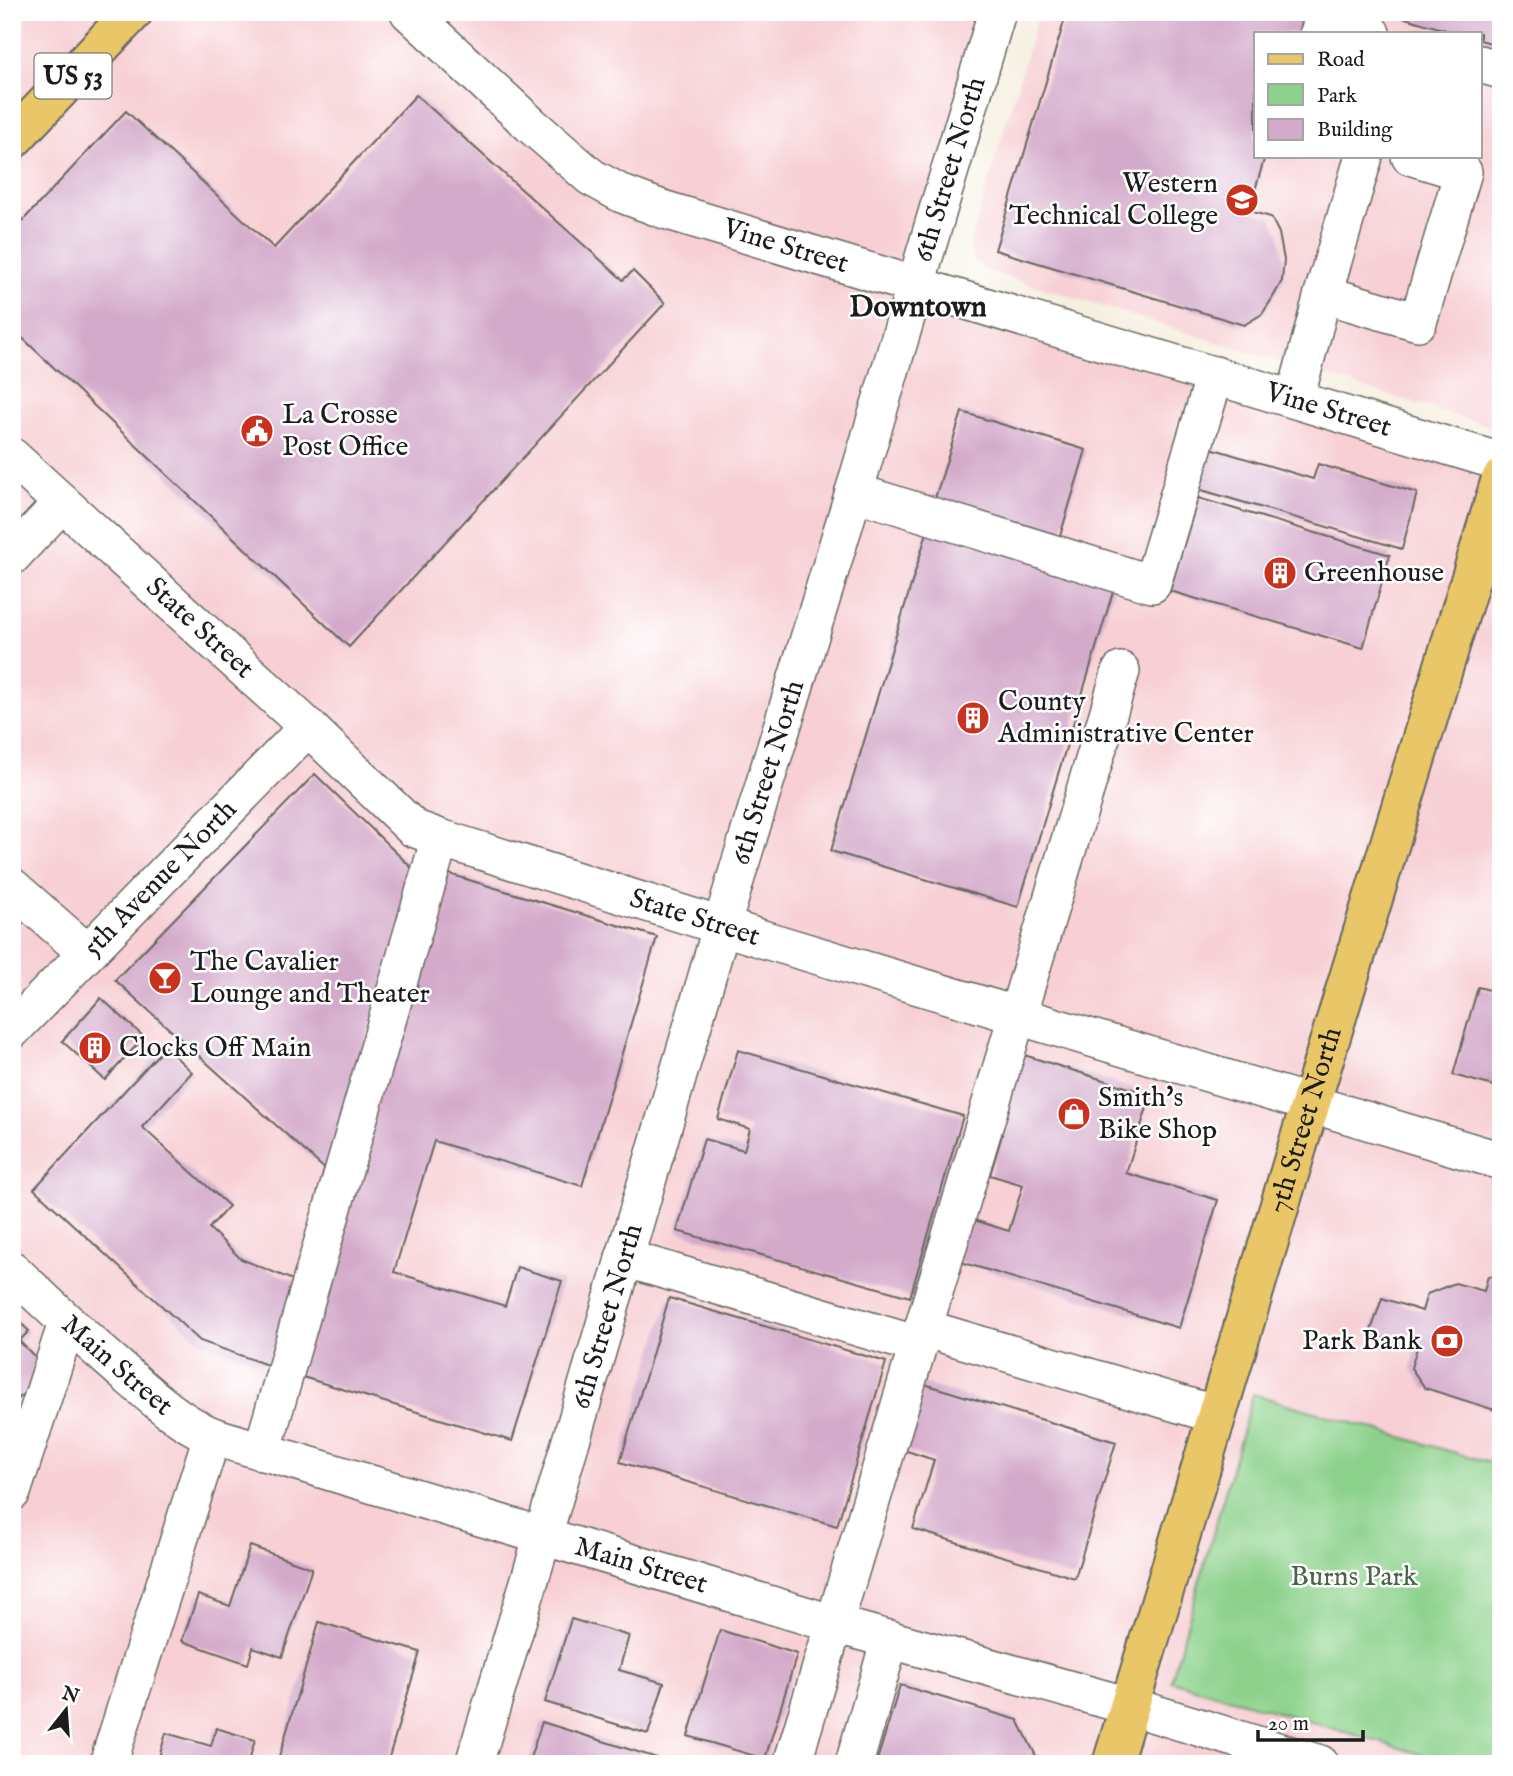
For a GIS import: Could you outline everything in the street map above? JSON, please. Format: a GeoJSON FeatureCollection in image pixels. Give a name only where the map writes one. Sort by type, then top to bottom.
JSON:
{"type":"FeatureCollection","features":[{"type":"Feature","properties":{"kind":"main road","name":"US 53"},"geometry":{"type":"LineString","coordinates":[[12,140],[133,12]]}},
{"type":"Feature","properties":{"kind":"main road","name":"7th Street North"},"geometry":{"type":"LineString","coordinates":[[1112,1764],[1501,479]]}},
{"type":"Feature","properties":{"kind":"street","name":"Vine Street"},"geometry":{"type":"LineString","coordinates":[[409,12],[555,147],[591,177],[622,194],[662,209],[1501,461]]}},
{"type":"Feature","properties":{"kind":"street","name":"6th Street North"},"geometry":{"type":"LineString","coordinates":[[474,1764],[721,927],[997,12]]}},
{"type":"Feature","properties":{"kind":"street"},"geometry":{"type":"LineString","coordinates":[[1319,32],[1323,20],[1367,32]]}},
{"type":"Feature","properties":{"kind":"street"},"geometry":{"type":"LineString","coordinates":[[1482,65],[1501,70]]}},
{"type":"Feature","properties":{"kind":"street"},"geometry":{"type":"LineString","coordinates":[[1294,399],[1363,158]]}},
{"type":"Feature","properties":{"kind":"street"},"geometry":{"type":"LineString","coordinates":[[1324,294],[1418,322],[1463,172],[1417,158]]}},
{"type":"Feature","properties":{"kind":"street"},"geometry":{"type":"LineString","coordinates":[[854,492],[1152,584],[1215,375]]}},
{"type":"Feature","properties":{"kind":"street","name":"State Street"},"geometry":{"type":"LineString","coordinates":[[12,457],[308,727],[413,828],[721,927],[1501,1161]]}},
{"type":"Feature","properties":{"kind":"street"},"geometry":{"type":"LineString","coordinates":[[12,556],[62,503]]}},
{"type":"Feature","properties":{"kind":"street"},"geometry":{"type":"LineString","coordinates":[[792,1764],[1121,671]]}},
{"type":"Feature","properties":{"kind":"street","name":"5th Avenue North"},"geometry":{"type":"LineString","coordinates":[[12,1030],[308,727]]}},
{"type":"Feature","properties":{"kind":"street"},"geometry":{"type":"LineString","coordinates":[[262,1452],[440,838]]}},
{"type":"Feature","properties":{"kind":"street"},"geometry":{"type":"LineString","coordinates":[[12,887],[87,953]]}},
{"type":"Feature","properties":{"kind":"street"},"geometry":{"type":"LineString","coordinates":[[624,1258],[1217,1415]]}},
{"type":"Feature","properties":{"kind":"street","name":"Main Street"},"geometry":{"type":"LineString","coordinates":[[12,1270],[67,1323],[169,1412],[189,1426],[212,1436],[834,1624],[1129,1706],[1320,1764]]}},
{"type":"Feature","properties":{"kind":"street"},"geometry":{"type":"LineString","coordinates":[[12,1492],[67,1323]]}},
{"type":"Feature","properties":{"kind":"street"},"geometry":{"type":"LineString","coordinates":[[108,1764],[212,1436]]}},
{"type":"Feature","properties":{"kind":"street"},"geometry":{"type":"LineString","coordinates":[[854,1764],[890,1639]]}},
{"type":"Feature","properties":{"kind":"shaded area"},"geometry":{"type":"Polygon","coordinates":[[[12,12],[997,12],[915,284],[1501,462],[1501,1764],[12,1764],[12,12]]]}},
{"type":"Feature","properties":{"kind":"shaded area","name":"Western Technical College"},"geometry":{"type":"Polygon","coordinates":[[[1039,12],[1501,12],[1501,430],[988,271],[975,262],[970,253],[970,245],[1039,12]]]}},
{"type":"Feature","properties":{"kind":"green space","name":"Burns Park"},"geometry":{"type":"Polygon","coordinates":[[[1253,1394],[1501,1466],[1501,1764],[1454,1764],[1171,1681],[1253,1394]]]}},
{"type":"Feature","properties":{"kind":"building"},"geometry":{"type":"Polygon","coordinates":[[[1067,12],[1305,12],[1299,32],[1254,32],[1254,158],[1264,158],[1249,211],[1271,217],[1279,233],[1284,260],[1282,281],[1262,314],[1244,325],[995,250],[1067,12]]]}},
{"type":"Feature","properties":{"kind":"building"},"geometry":{"type":"Polygon","coordinates":[[[1385,12],[1501,12],[1501,46],[1482,41],[1482,32],[1453,32],[1385,12]]]}},
{"type":"Feature","properties":{"kind":"building"},"geometry":{"type":"Polygon","coordinates":[[[416,95],[623,280],[633,271],[665,303],[349,647],[12,328],[12,232],[126,111],[274,248],[416,95]]]}},
{"type":"Feature","properties":{"kind":"building"},"geometry":{"type":"Polygon","coordinates":[[[962,412],[1086,450],[1060,536],[935,498],[962,412]]]}},
{"type":"Feature","properties":{"kind":"building"},"geometry":{"type":"Polygon","coordinates":[[[1201,445],[1313,479],[1318,464],[1417,493],[1402,549],[1188,486],[1201,445]]]}},
{"type":"Feature","properties":{"kind":"building","name":"Greenhouse"},"geometry":{"type":"Polygon","coordinates":[[[1198,498],[1390,555],[1363,648],[1170,591],[1198,498]]]}},
{"type":"Feature","properties":{"kind":"building","name":"County Administrative Center"},"geometry":{"type":"Polygon","coordinates":[[[928,529],[1115,585],[1018,907],[831,851],[928,529]]]}},
{"type":"Feature","properties":{"kind":"building"},"geometry":{"type":"Polygon","coordinates":[[[315,774],[415,871],[328,1172],[115,980],[315,774]]]}},
{"type":"Feature","properties":{"kind":"building"},"geometry":{"type":"Polygon","coordinates":[[[446,873],[657,937],[582,1186],[434,1141],[394,1272],[505,1306],[517,1267],[562,1281],[512,1441],[293,1374],[446,873]]]}},
{"type":"Feature","properties":{"kind":"building"},"geometry":{"type":"Polygon","coordinates":[[[1478,987],[1501,993],[1501,1088],[1453,1075],[1478,987]]]}},
{"type":"Feature","properties":{"kind":"building"},"geometry":{"type":"Polygon","coordinates":[[[101,998],[144,1037],[105,1080],[62,1041],[101,998]]]}},
{"type":"Feature","properties":{"kind":"building"},"geometry":{"type":"Polygon","coordinates":[[[165,1047],[192,1072],[142,1127],[229,1206],[209,1228],[241,1259],[298,1282],[273,1367],[200,1341],[34,1189],[165,1047]]]}},
{"type":"Feature","properties":{"kind":"building"},"geometry":{"type":"Polygon","coordinates":[[[738,1050],[963,1116],[910,1297],[677,1231],[704,1139],[744,1150],[750,1129],[718,1119],[738,1050]]]}},
{"type":"Feature","properties":{"kind":"building"},"geometry":{"type":"Polygon","coordinates":[[[1021,1054],[1151,1095],[1126,1173],[1218,1200],[1179,1328],[951,1259],[964,1217],[1009,1231],[1023,1185],[990,1175],[1002,1135],[996,1131],[1021,1054]]]}},
{"type":"Feature","properties":{"kind":"building","name":"Park Bank"},"geometry":{"type":"Polygon","coordinates":[[[1488,1276],[1501,1279],[1501,1412],[1425,1388],[1411,1368],[1417,1348],[1370,1334],[1382,1298],[1422,1311],[1427,1294],[1455,1283],[1484,1291],[1488,1276]]]}},
{"type":"Feature","properties":{"kind":"building"},"geometry":{"type":"Polygon","coordinates":[[[669,1298],[886,1362],[837,1526],[620,1462],[669,1298]]]}},
{"type":"Feature","properties":{"kind":"building"},"geometry":{"type":"Polygon","coordinates":[[[12,1315],[29,1331],[19,1341],[48,1370],[12,1405],[12,1315]]]}},
{"type":"Feature","properties":{"kind":"building"},"geometry":{"type":"Polygon","coordinates":[[[924,1384],[1116,1442],[1075,1578],[913,1529],[934,1460],[904,1450],[924,1384]]]}},
{"type":"Feature","properties":{"kind":"building"},"geometry":{"type":"Polygon","coordinates":[[[250,1546],[312,1568],[282,1657],[253,1647],[248,1664],[182,1641],[198,1595],[230,1606],[250,1546]]]}},
{"type":"Feature","properties":{"kind":"building"},"geometry":{"type":"Polygon","coordinates":[[[571,1619],[629,1636],[619,1670],[664,1683],[648,1734],[545,1702],[571,1619]]]}},
{"type":"Feature","properties":{"kind":"building"},"geometry":{"type":"Polygon","coordinates":[[[319,1622],[420,1652],[387,1764],[277,1764],[319,1622]]]}},
{"type":"Feature","properties":{"kind":"building"},"geometry":{"type":"Polygon","coordinates":[[[720,1630],[797,1654],[765,1759],[688,1736],[720,1630]]]}},
{"type":"Feature","properties":{"kind":"building"},"geometry":{"type":"Polygon","coordinates":[[[900,1685],[1018,1720],[1040,1764],[876,1764],[900,1685]]]}},
{"type":"Feature","properties":{"kind":"building"},"geometry":{"type":"Polygon","coordinates":[[[542,1722],[673,1763],[673,1764],[528,1764],[542,1722]]]}},
{"type":"Feature","properties":{"kind":"building"},"geometry":{"type":"Polygon","coordinates":[[[216,1728],[255,1740],[248,1764],[157,1764],[166,1733],[211,1746],[216,1728]]]}},
{"type":"Feature","properties":{"kind":"place","name":"Western Technical College"},"geometry":{"type":"Point","coordinates":[1242,200]}},
{"type":"Feature","properties":{"kind":"place","name":"La Crosse Post Office"},"geometry":{"type":"Point","coordinates":[257,431]}},
{"type":"Feature","properties":{"kind":"place","name":"Greenhouse"},"geometry":{"type":"Point","coordinates":[1280,573]}},
{"type":"Feature","properties":{"kind":"place","name":"County Administrative Center"},"geometry":{"type":"Point","coordinates":[973,718]}},
{"type":"Feature","properties":{"kind":"place","name":"The Cavalier Lounge and Theater"},"geometry":{"type":"Point","coordinates":[165,978]}},
{"type":"Feature","properties":{"kind":"place","name":"Clocks Off Main"},"geometry":{"type":"Point","coordinates":[95,1048]}},
{"type":"Feature","properties":{"kind":"place","name":"Smith's Bike Shop"},"geometry":{"type":"Point","coordinates":[1074,1114]}},
{"type":"Feature","properties":{"kind":"place","name":"Park Bank"},"geometry":{"type":"Point","coordinates":[1447,1341]}},
{"type":"Feature","properties":{"kind":"district","name":"Downtown"},"geometry":{"type":"Point","coordinates":[918,308]}}]}
